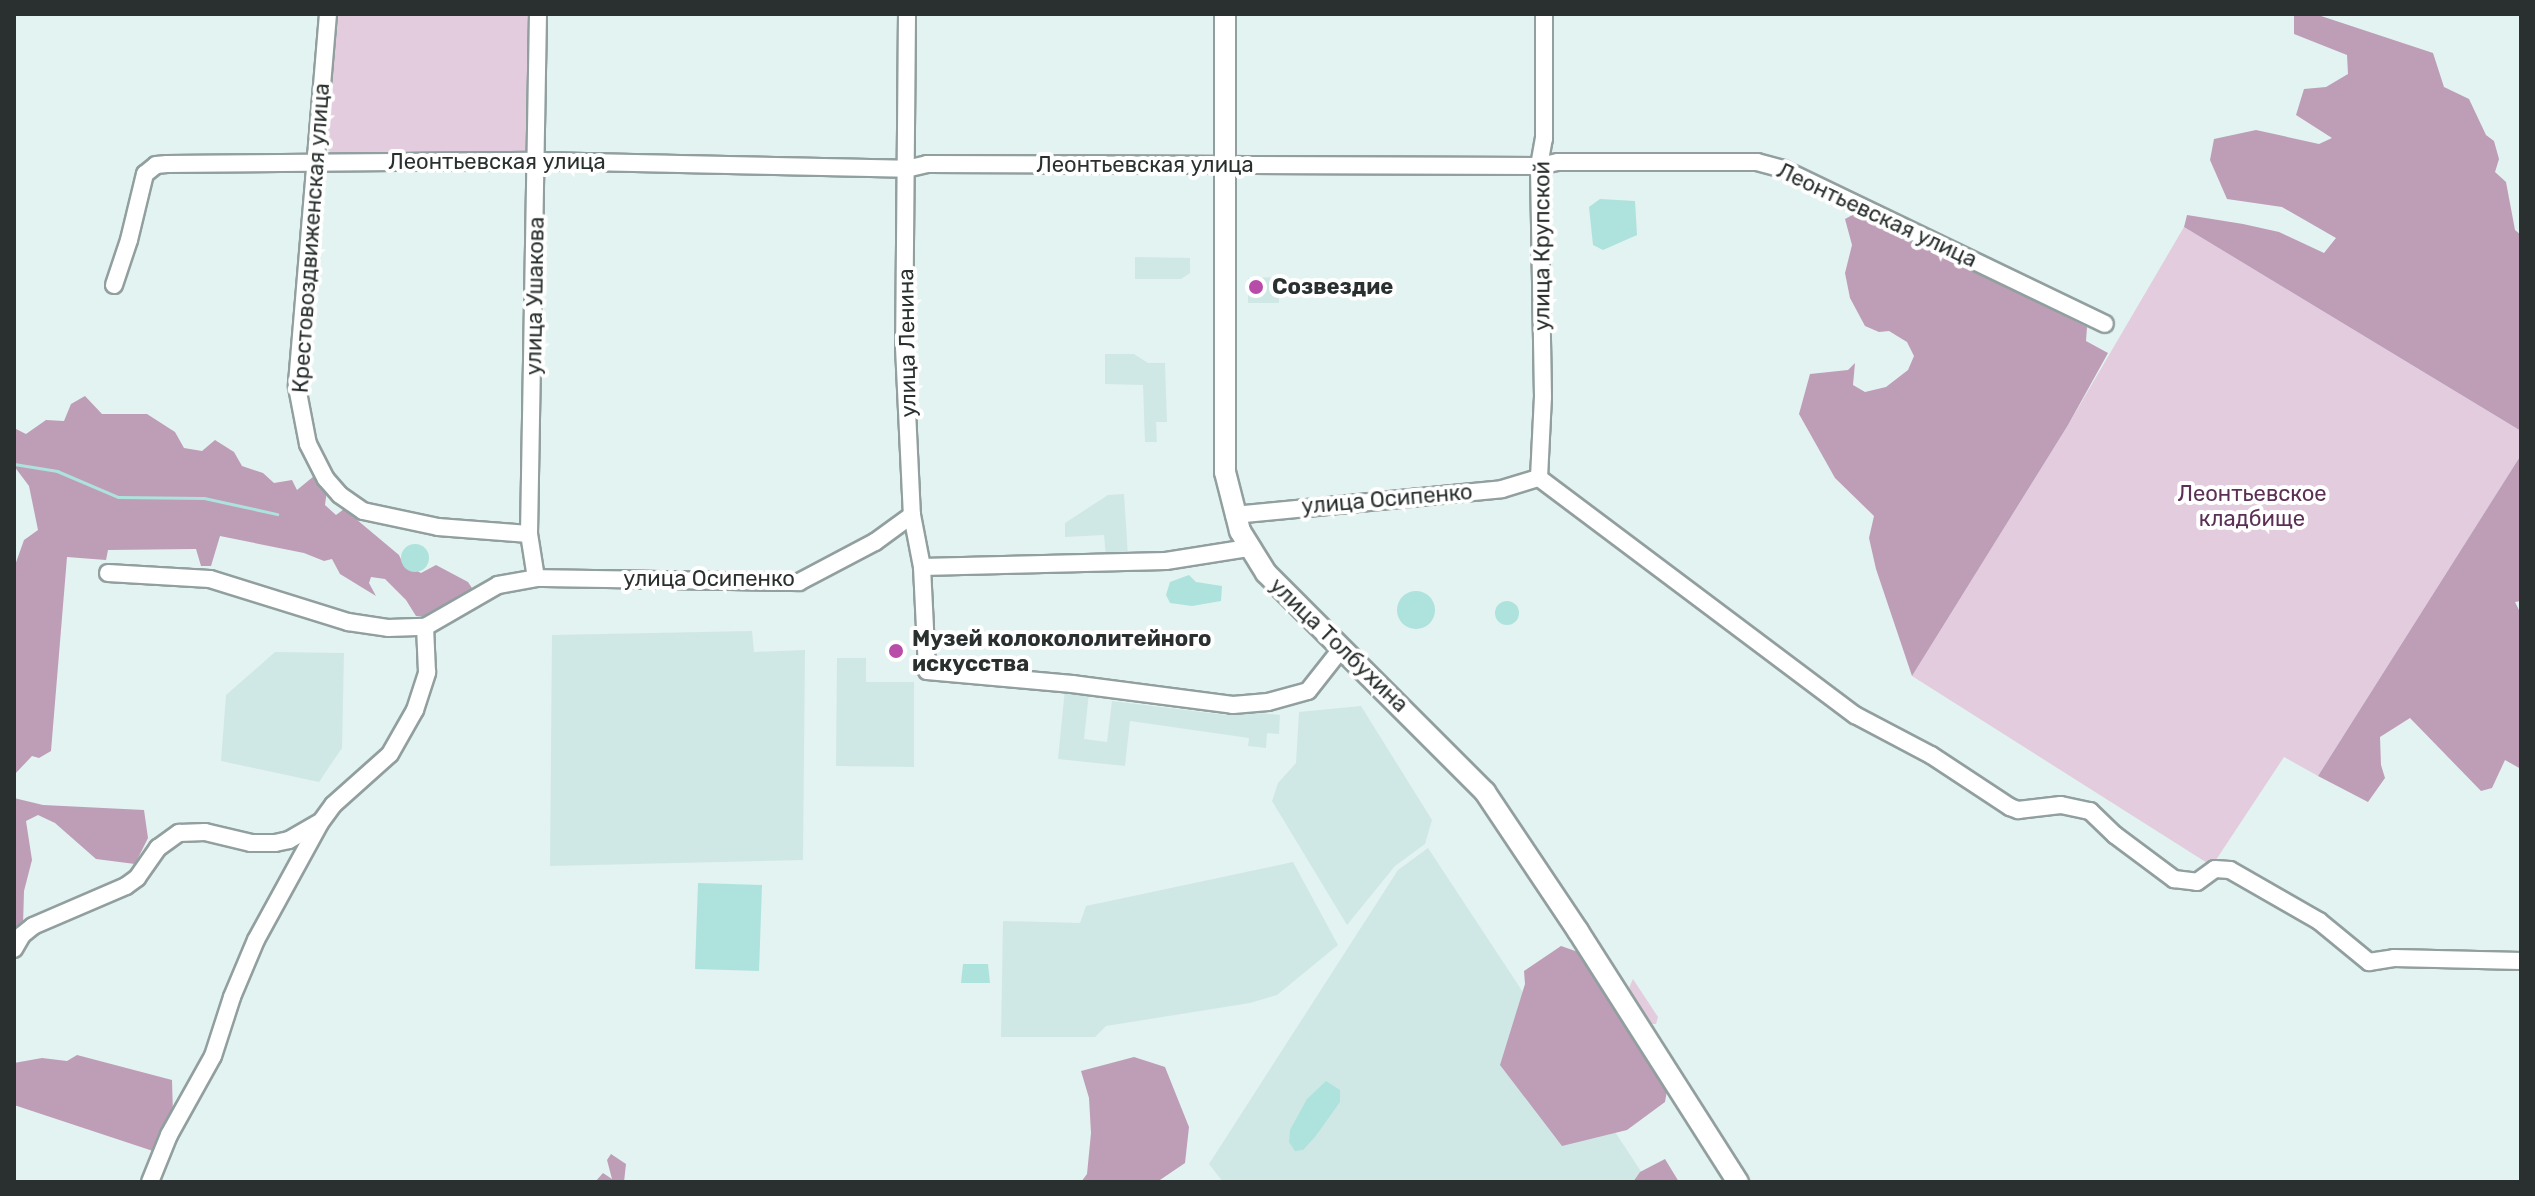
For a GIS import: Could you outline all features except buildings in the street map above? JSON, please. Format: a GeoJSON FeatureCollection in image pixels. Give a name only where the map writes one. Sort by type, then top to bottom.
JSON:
{"type":"FeatureCollection","features":[{"type":"Feature","properties":{"kind":"main road","name":"улица Толбухина"},"geometry":{"type":"LineString","coordinates":[[1225,14],[1225,472],[1234,515],[1248,548],[1266,573],[1485,792],[1738,1182]]}},
{"type":"Feature","properties":{"kind":"street","name":"Крестовоздвиженская улица"},"geometry":{"type":"LineString","coordinates":[[328,14],[297,387],[301,418],[314,459],[340,495],[379,517],[438,527],[529,534]]}},
{"type":"Feature","properties":{"kind":"street","name":"улица Ушакова"},"geometry":{"type":"LineString","coordinates":[[536,578],[529,534],[538,161],[538,14]]}},
{"type":"Feature","properties":{"kind":"street","name":"улица Ленина"},"geometry":{"type":"LineString","coordinates":[[907,14],[904,347],[912,515],[922,567],[927,671],[1244,704],[1268,702],[1308,691],[1341,649]]}},
{"type":"Feature","properties":{"kind":"street","name":"улица Крупской"},"geometry":{"type":"LineString","coordinates":[[1539,478],[1543,397],[1539,166],[1544,139],[1544,14]]}},
{"type":"Feature","properties":{"kind":"street","name":"Леонтьевская улица"},"geometry":{"type":"LineString","coordinates":[[114,285],[149,168],[167,164],[538,161],[906,169],[927,164],[1539,166],[1558,162],[1757,162],[1783,169],[2105,324]]}},
{"type":"Feature","properties":{"kind":"street","name":"улица Осипенко"},"geometry":{"type":"LineString","coordinates":[[1234,515],[1502,489],[1539,478]]}},
{"type":"Feature","properties":{"kind":"street"},"geometry":{"type":"LineString","coordinates":[[1539,478],[1855,715],[1931,755],[2010,807],[2018,810],[2061,805],[2090,811],[2115,835],[2174,879],[2197,882],[2215,869],[2230,870],[2319,921],[2369,962],[2394,958],[2521,961]]}},
{"type":"Feature","properties":{"kind":"street","name":"улица Осипенко"},"geometry":{"type":"LineString","coordinates":[[425,627],[498,585],[536,578],[799,582],[875,542],[912,515]]}},
{"type":"Feature","properties":{"kind":"street"},"geometry":{"type":"LineString","coordinates":[[922,567],[1166,561],[1248,548]]}},
{"type":"Feature","properties":{"kind":"street"},"geometry":{"type":"LineString","coordinates":[[14,947],[33,926],[126,886],[137,878],[158,848],[179,833],[205,832],[251,843],[275,843],[304,833],[382,763],[398,742],[415,710],[427,672],[425,627],[379,628],[339,620],[210,579],[108,573]]}},
{"type":"Feature","properties":{"kind":"street"},"geometry":{"type":"LineString","coordinates":[[150,1182],[169,1135],[213,1056],[232,997],[256,940],[323,819]]}},
{"type":"Feature","properties":{"kind":"shaded area"},"geometry":{"type":"Polygon","coordinates":[[[2294,14],[2315,14],[2433,53],[2444,87],[2469,99],[2486,135],[2494,141],[2499,159],[2495,172],[2506,182],[2515,230],[2521,235],[2521,431],[2184,227],[2187,215],[2243,224],[2279,232],[2324,253],[2336,238],[2282,207],[2227,199],[2210,160],[2214,139],[2256,130],[2319,144],[2332,138],[2296,115],[2304,89],[2326,87],[2348,74],[2347,55],[2294,34],[2294,14]]]}},
{"type":"Feature","properties":{"kind":"shaded area"},"geometry":{"type":"Polygon","coordinates":[[[1858,212],[2087,327],[2086,341],[2108,353],[2068,425],[1912,676],[1876,569],[1869,538],[1874,516],[1835,478],[1799,414],[1810,374],[1848,370],[1855,363],[1853,385],[1865,392],[1886,387],[1908,370],[1914,356],[1907,342],[1889,331],[1879,332],[1865,326],[1850,298],[1845,273],[1852,245],[1845,219],[1858,212]]]}},
{"type":"Feature","properties":{"kind":"shaded area"},"geometry":{"type":"Polygon","coordinates":[[[1135,257],[1190,258],[1190,273],[1181,279],[1135,279],[1135,257]]]}},
{"type":"Feature","properties":{"kind":"shaded area"},"geometry":{"type":"Polygon","coordinates":[[[1279,277],[1279,303],[1248,303],[1248,278],[1279,277]]]}},
{"type":"Feature","properties":{"kind":"shaded area"},"geometry":{"type":"Polygon","coordinates":[[[1105,354],[1134,354],[1148,363],[1165,363],[1167,422],[1156,422],[1157,442],[1145,442],[1143,385],[1105,384],[1105,354]]]}},
{"type":"Feature","properties":{"kind":"shaded area"},"geometry":{"type":"Polygon","coordinates":[[[85,396],[102,414],[147,414],[175,432],[184,448],[202,451],[215,440],[234,452],[242,466],[263,473],[274,483],[292,480],[297,490],[314,476],[327,490],[325,505],[336,515],[344,509],[399,555],[403,564],[421,573],[436,565],[468,582],[472,588],[430,617],[416,616],[406,600],[385,579],[371,577],[369,583],[376,596],[340,574],[332,559],[324,561],[304,553],[220,536],[211,566],[201,566],[196,549],[108,550],[106,560],[67,557],[51,751],[39,758],[32,756],[14,775],[14,568],[24,540],[38,530],[29,486],[14,466],[14,428],[26,434],[46,420],[64,421],[71,404],[85,396]]]}},
{"type":"Feature","properties":{"kind":"shaded area"},"geometry":{"type":"Polygon","coordinates":[[[2521,455],[2521,601],[2515,602],[2521,614],[2521,769],[2505,760],[2492,788],[2481,791],[2410,718],[2380,737],[2385,778],[2368,802],[2318,776],[2521,455]]]}},
{"type":"Feature","properties":{"kind":"shaded area"},"geometry":{"type":"Polygon","coordinates":[[[1124,494],[1128,556],[1106,557],[1104,535],[1065,537],[1065,523],[1108,495],[1124,494]]]}},
{"type":"Feature","properties":{"kind":"shaded area"},"geometry":{"type":"Polygon","coordinates":[[[752,631],[754,652],[805,650],[803,860],[550,866],[552,635],[752,631]]]}},
{"type":"Feature","properties":{"kind":"shaded area"},"geometry":{"type":"Polygon","coordinates":[[[275,652],[344,653],[342,748],[319,782],[221,761],[226,695],[275,652]]]}},
{"type":"Feature","properties":{"kind":"shaded area"},"geometry":{"type":"Polygon","coordinates":[[[837,658],[866,658],[866,682],[914,682],[914,767],[836,766],[837,658]]]}},
{"type":"Feature","properties":{"kind":"shaded area"},"geometry":{"type":"Polygon","coordinates":[[[1065,689],[1089,693],[1084,739],[1107,742],[1112,701],[1226,715],[1228,710],[1280,715],[1279,734],[1267,733],[1266,748],[1248,746],[1249,738],[1130,721],[1125,766],[1058,759],[1065,689]]]}},
{"type":"Feature","properties":{"kind":"shaded area"},"geometry":{"type":"Polygon","coordinates":[[[1361,706],[1432,820],[1425,844],[1395,866],[1347,925],[1272,801],[1278,783],[1296,763],[1299,712],[1361,706]]]}},
{"type":"Feature","properties":{"kind":"shaded area"},"geometry":{"type":"Polygon","coordinates":[[[14,798],[43,805],[144,810],[148,838],[135,864],[96,859],[55,823],[38,815],[26,821],[32,860],[24,891],[23,926],[14,933],[14,798]]]}},
{"type":"Feature","properties":{"kind":"shaded area"},"geometry":{"type":"Polygon","coordinates":[[[1428,848],[1648,1182],[1223,1182],[1209,1164],[1398,870],[1428,848]]]}},
{"type":"Feature","properties":{"kind":"shaded area"},"geometry":{"type":"Polygon","coordinates":[[[1293,862],[1338,945],[1277,995],[1250,1003],[1106,1026],[1095,1037],[1001,1037],[1003,921],[1080,923],[1086,906],[1293,862]]]}},
{"type":"Feature","properties":{"kind":"shaded area"},"geometry":{"type":"Polygon","coordinates":[[[1561,946],[1581,953],[1668,1085],[1665,1102],[1627,1130],[1562,1146],[1500,1065],[1525,984],[1524,971],[1561,946]]]}},
{"type":"Feature","properties":{"kind":"shaded area"},"geometry":{"type":"Polygon","coordinates":[[[77,1055],[172,1080],[173,1115],[156,1152],[14,1105],[14,1063],[42,1058],[67,1061],[77,1055]]]}},
{"type":"Feature","properties":{"kind":"shaded area"},"geometry":{"type":"Polygon","coordinates":[[[1134,1057],[1165,1067],[1189,1127],[1185,1163],[1157,1182],[1081,1182],[1087,1174],[1091,1133],[1089,1098],[1081,1071],[1134,1057]]]}},
{"type":"Feature","properties":{"kind":"shaded area"},"geometry":{"type":"Polygon","coordinates":[[[611,1154],[626,1164],[624,1182],[595,1182],[603,1173],[612,1179],[607,1160],[611,1154]]]}},
{"type":"Feature","properties":{"kind":"shaded area"},"geometry":{"type":"Polygon","coordinates":[[[1665,1159],[1679,1182],[1633,1182],[1640,1172],[1665,1159]]]}},
{"type":"Feature","properties":{"kind":"green space"},"geometry":{"type":"Polygon","coordinates":[[[334,14],[532,14],[532,153],[336,156],[330,152],[325,146],[334,14]]]}},
{"type":"Feature","properties":{"kind":"green space","name":"Леонтьевское кладбище"},"geometry":{"type":"Polygon","coordinates":[[[2184,227],[2521,431],[2521,455],[2318,776],[2284,757],[2212,866],[1912,676],[2068,425],[2184,227]]]}},
{"type":"Feature","properties":{"kind":"green space"},"geometry":{"type":"Polygon","coordinates":[[[1633,979],[1658,1017],[1656,1024],[1650,1024],[1629,988],[1633,979]]]}},
{"type":"Feature","properties":{"kind":"water"},"geometry":{"type":"Polygon","coordinates":[[[1600,199],[1635,201],[1637,235],[1603,250],[1593,245],[1589,207],[1600,199]]]}},
{"type":"Feature","properties":{"kind":"water"},"geometry":{"type":"Polygon","coordinates":[[[415,544],[425,548],[429,558],[425,568],[415,572],[405,568],[401,558],[405,548],[415,544]]]}},
{"type":"Feature","properties":{"kind":"water"},"geometry":{"type":"Polygon","coordinates":[[[1189,575],[1196,582],[1222,586],[1221,601],[1192,606],[1170,603],[1166,595],[1170,582],[1189,575]]]}},
{"type":"Feature","properties":{"kind":"water"},"geometry":{"type":"Polygon","coordinates":[[[1416,591],[1429,597],[1435,610],[1429,623],[1416,629],[1403,623],[1397,610],[1403,597],[1416,591]]]}},
{"type":"Feature","properties":{"kind":"water"},"geometry":{"type":"Polygon","coordinates":[[[1507,601],[1518,608],[1519,613],[1512,624],[1507,625],[1496,618],[1495,613],[1502,602],[1507,601]]]}},
{"type":"Feature","properties":{"kind":"water"},"geometry":{"type":"Polygon","coordinates":[[[698,883],[762,885],[759,971],[695,969],[698,883]]]}},
{"type":"Feature","properties":{"kind":"water"},"geometry":{"type":"Polygon","coordinates":[[[963,964],[988,964],[990,983],[961,983],[963,964]]]}},
{"type":"Feature","properties":{"kind":"water"},"geometry":{"type":"Polygon","coordinates":[[[1326,1081],[1340,1090],[1340,1102],[1315,1137],[1303,1150],[1295,1151],[1289,1142],[1290,1130],[1307,1099],[1326,1081]]]}},
{"type":"Feature","properties":{"kind":"waterway"},"geometry":{"type":"LineString","coordinates":[[14,464],[57,471],[118,497],[204,498],[277,514]]}},
{"type":"Feature","properties":{"kind":"place","name":"Созвездие"},"geometry":{"type":"Point","coordinates":[1256,287]}},
{"type":"Feature","properties":{"kind":"place","name":"Музей колокололитейного искусства"},"geometry":{"type":"Point","coordinates":[896,651]}}]}
